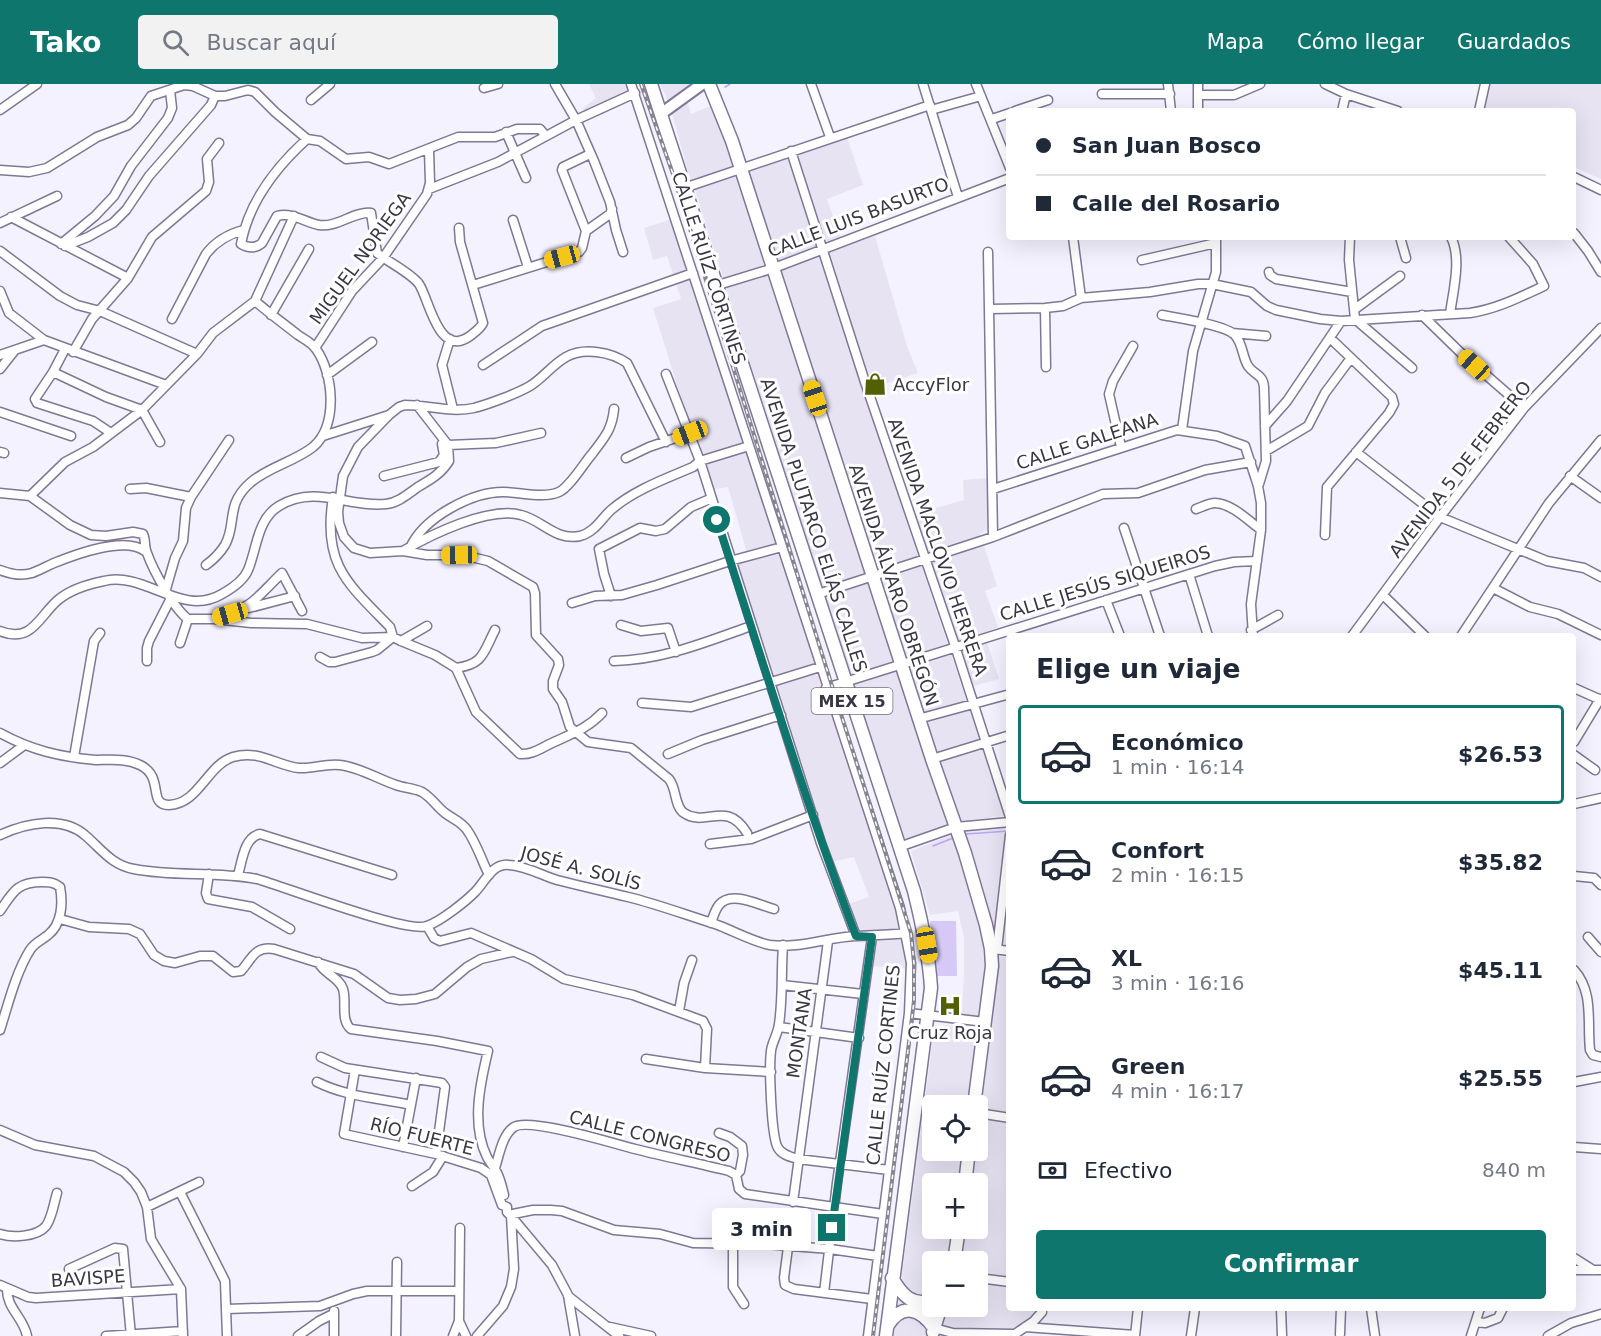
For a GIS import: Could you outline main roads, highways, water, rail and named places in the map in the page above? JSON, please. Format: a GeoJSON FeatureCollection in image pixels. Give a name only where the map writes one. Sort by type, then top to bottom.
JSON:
{"type":"FeatureCollection","features":[{"type":"Feature","properties":{"kind":"highway","name":"AVENIDA PLUTARCO ELÍAS CALLES"},"geometry":{"type":"LineString","coordinates":[[651,84],[687,187],[914,891],[929,957],[931,988],[887,1331]]}},
{"type":"Feature","properties":{"kind":"highway","name":"AVENIDA ÁLVARO OBREGÓN"},"geometry":{"type":"LineString","coordinates":[[709,84],[726,121],[994,949],[975,1095]]}},
{"type":"Feature","properties":{"kind":"highway"},"geometry":{"type":"LineString","coordinates":[[892,1278],[906,1298],[924,1317],[933,1332]]}},
{"type":"Feature","properties":{"kind":"highway"},"geometry":{"type":"LineString","coordinates":[[887,1331],[896,1314],[922,1303]]}},
{"type":"Feature","properties":{"kind":"highway"},"geometry":{"type":"LineString","coordinates":[[933,1332],[938,1317]]}},
{"type":"Feature","properties":{"kind":"main road"},"geometry":{"type":"LineString","coordinates":[[662,114],[702,84]]}},
{"type":"Feature","properties":{"kind":"waterway"},"geometry":{"type":"LineString","coordinates":[[725,87],[730,84]]}},
{"type":"Feature","properties":{"kind":"waterway"},"geometry":{"type":"LineString","coordinates":[[1446,517],[1472,482]]}},
{"type":"Feature","properties":{"kind":"waterway"},"geometry":{"type":"LineString","coordinates":[[1399,579],[1442,523]]}},
{"type":"Feature","properties":{"kind":"waterway"},"geometry":{"type":"LineString","coordinates":[[1359,633],[1384,600]]}},
{"type":"Feature","properties":{"kind":"waterway"},"geometry":{"type":"LineString","coordinates":[[966,834],[1006,831]]}},
{"type":"Feature","properties":{"kind":"waterway"},"geometry":{"type":"LineString","coordinates":[[933,846],[953,838]]}},
{"type":"Feature","properties":{"kind":"railway"},"geometry":{"type":"LineString","coordinates":[[641,84],[673,174],[911,933],[914,1001],[873,1336]]}},
{"type":"Feature","properties":{"kind":"place","name":"AccyFlor"},"geometry":{"type":"Point","coordinates":[875,384]}},
{"type":"Feature","properties":{"kind":"place","name":"Cruz Roja"},"geometry":{"type":"Point","coordinates":[950,1006]}}]}
